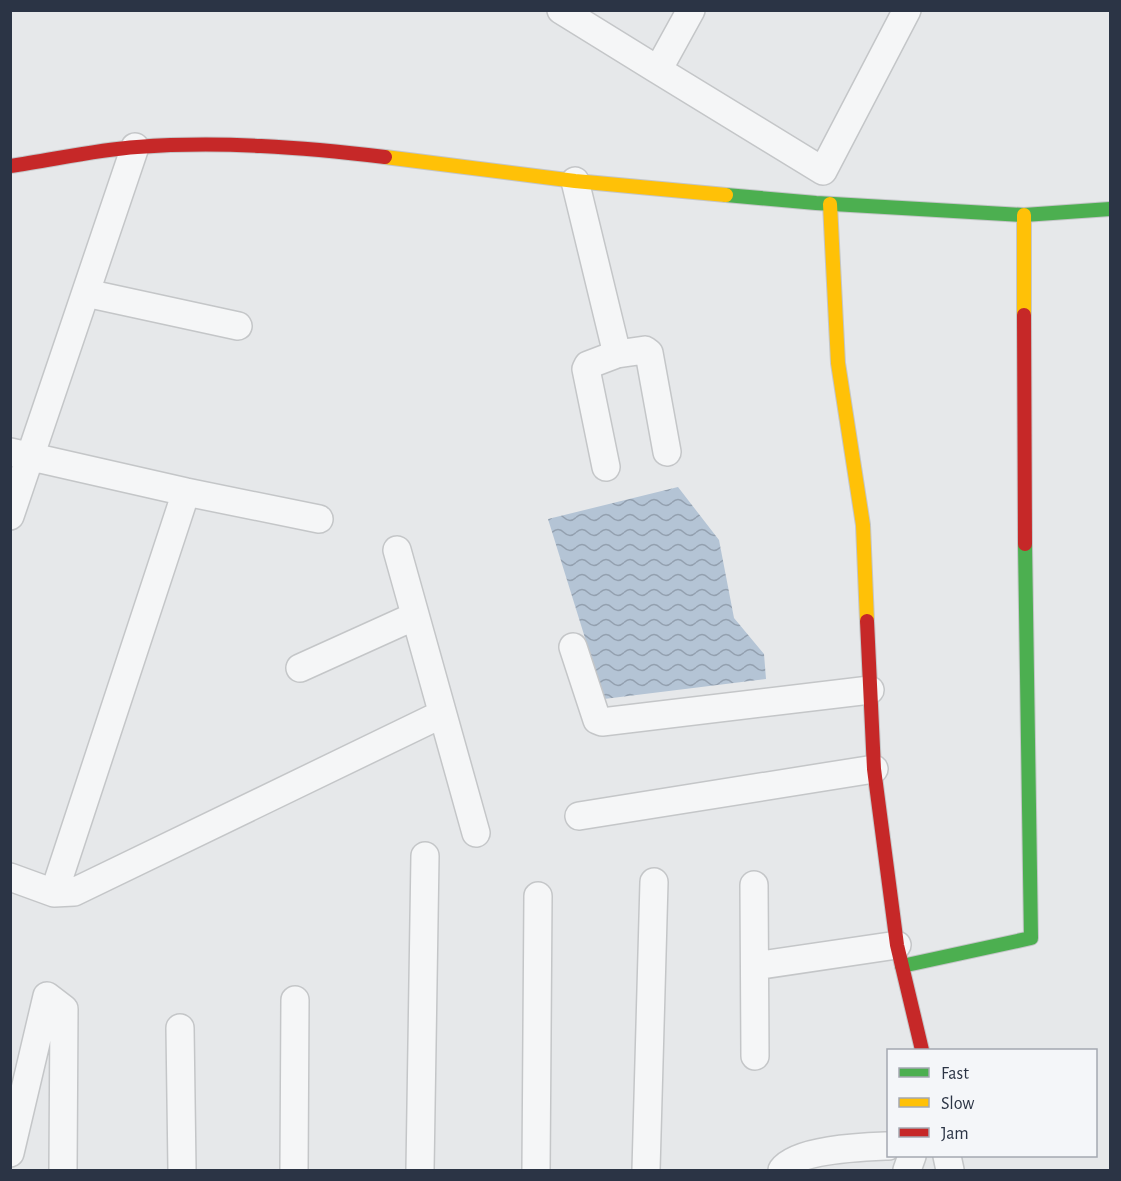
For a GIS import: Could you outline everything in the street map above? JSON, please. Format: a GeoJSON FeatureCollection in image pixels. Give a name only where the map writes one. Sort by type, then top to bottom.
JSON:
{"type":"FeatureCollection","features":[{"type":"Feature","properties":{"kind":"street"},"geometry":{"type":"LineString","coordinates":[[561,10],[823,171]]}},
{"type":"Feature","properties":{"kind":"street"},"geometry":{"type":"LineString","coordinates":[[658,70],[692,10]]}},
{"type":"Feature","properties":{"kind":"street"},"geometry":{"type":"LineString","coordinates":[[907,10],[823,171],[823,204],[838,363],[862,525],[874,769],[899,956],[922,1049]]}},
{"type":"Feature","properties":{"kind":"street"},"geometry":{"type":"LineString","coordinates":[[10,166],[135,147],[218,144],[319,149],[575,181],[823,204],[1024,215],[1110,209]]}},
{"type":"Feature","properties":{"kind":"street"},"geometry":{"type":"LineString","coordinates":[[10,516],[21,454],[86,293],[135,147]]}},
{"type":"Feature","properties":{"kind":"street"},"geometry":{"type":"LineString","coordinates":[[575,181],[617,354]]}},
{"type":"Feature","properties":{"kind":"street"},"geometry":{"type":"LineString","coordinates":[[755,966],[899,956],[1031,938],[1024,485],[1024,215]]}},
{"type":"Feature","properties":{"kind":"street"},"geometry":{"type":"LineString","coordinates":[[86,293],[238,326]]}},
{"type":"Feature","properties":{"kind":"street"},"geometry":{"type":"LineString","coordinates":[[606,467],[586,369],[588,365],[617,354],[645,350],[649,353],[667,452]]}},
{"type":"Feature","properties":{"kind":"street"},"geometry":{"type":"LineString","coordinates":[[21,454],[186,492],[319,519]]}},
{"type":"Feature","properties":{"kind":"street"},"geometry":{"type":"LineString","coordinates":[[54,893],[186,492]]}},
{"type":"Feature","properties":{"kind":"street"},"geometry":{"type":"LineString","coordinates":[[397,550],[476,833]]}},
{"type":"Feature","properties":{"kind":"street"},"geometry":{"type":"LineString","coordinates":[[300,668],[415,616]]}},
{"type":"Feature","properties":{"kind":"street"},"geometry":{"type":"LineString","coordinates":[[573,647],[597,720],[602,722],[870,690]]}},
{"type":"Feature","properties":{"kind":"street"},"geometry":{"type":"LineString","coordinates":[[10,877],[54,893],[74,892],[442,714]]}},
{"type":"Feature","properties":{"kind":"street"},"geometry":{"type":"LineString","coordinates":[[579,816],[874,769]]}},
{"type":"Feature","properties":{"kind":"street"},"geometry":{"type":"LineString","coordinates":[[420,1170],[425,856]]}},
{"type":"Feature","properties":{"kind":"street"},"geometry":{"type":"LineString","coordinates":[[646,1170],[654,882]]}},
{"type":"Feature","properties":{"kind":"street"},"geometry":{"type":"LineString","coordinates":[[754,885],[755,1056]]}},
{"type":"Feature","properties":{"kind":"street"},"geometry":{"type":"LineString","coordinates":[[536,1170],[538,896]]}},
{"type":"Feature","properties":{"kind":"street"},"geometry":{"type":"LineString","coordinates":[[10,1153],[47,996],[64,1009],[63,1170]]}},
{"type":"Feature","properties":{"kind":"street"},"geometry":{"type":"LineString","coordinates":[[294,1170],[295,1000]]}},
{"type":"Feature","properties":{"kind":"street"},"geometry":{"type":"LineString","coordinates":[[180,1028],[182,1170]]}},
{"type":"Feature","properties":{"kind":"street"},"geometry":{"type":"LineString","coordinates":[[782,1170],[785,1166],[805,1157],[835,1150],[887,1146]]}},
{"type":"Feature","properties":{"kind":"water"},"geometry":{"type":"Polygon","coordinates":[[[678,487],[719,540],[734,618],[764,654],[766,679],[604,699],[548,519],[678,487]]]}},
{"type":"Feature","properties":{"kind":"traffic: fast"},"geometry":{"type":"LineString","coordinates":[[726,195],[816,203],[1024,215],[1110,209]]}},
{"type":"Feature","properties":{"kind":"traffic: fast"},"geometry":{"type":"LineString","coordinates":[[902,966],[1031,938],[1025,544]]}},
{"type":"Feature","properties":{"kind":"traffic: slow"},"geometry":{"type":"LineString","coordinates":[[385,157],[575,181],[726,195]]}},
{"type":"Feature","properties":{"kind":"traffic: slow"},"geometry":{"type":"LineString","coordinates":[[830,204],[838,363],[863,525],[867,621]]}},
{"type":"Feature","properties":{"kind":"traffic: slow"},"geometry":{"type":"LineString","coordinates":[[1024,215],[1024,315]]}},
{"type":"Feature","properties":{"kind":"traffic: jam"},"geometry":{"type":"LineString","coordinates":[[10,166],[105,150],[168,145],[261,146],[385,157]]}},
{"type":"Feature","properties":{"kind":"traffic: jam"},"geometry":{"type":"LineString","coordinates":[[1024,315],[1025,544]]}},
{"type":"Feature","properties":{"kind":"traffic: jam"},"geometry":{"type":"LineString","coordinates":[[867,621],[874,769],[897,945],[922,1049]]}}]}
